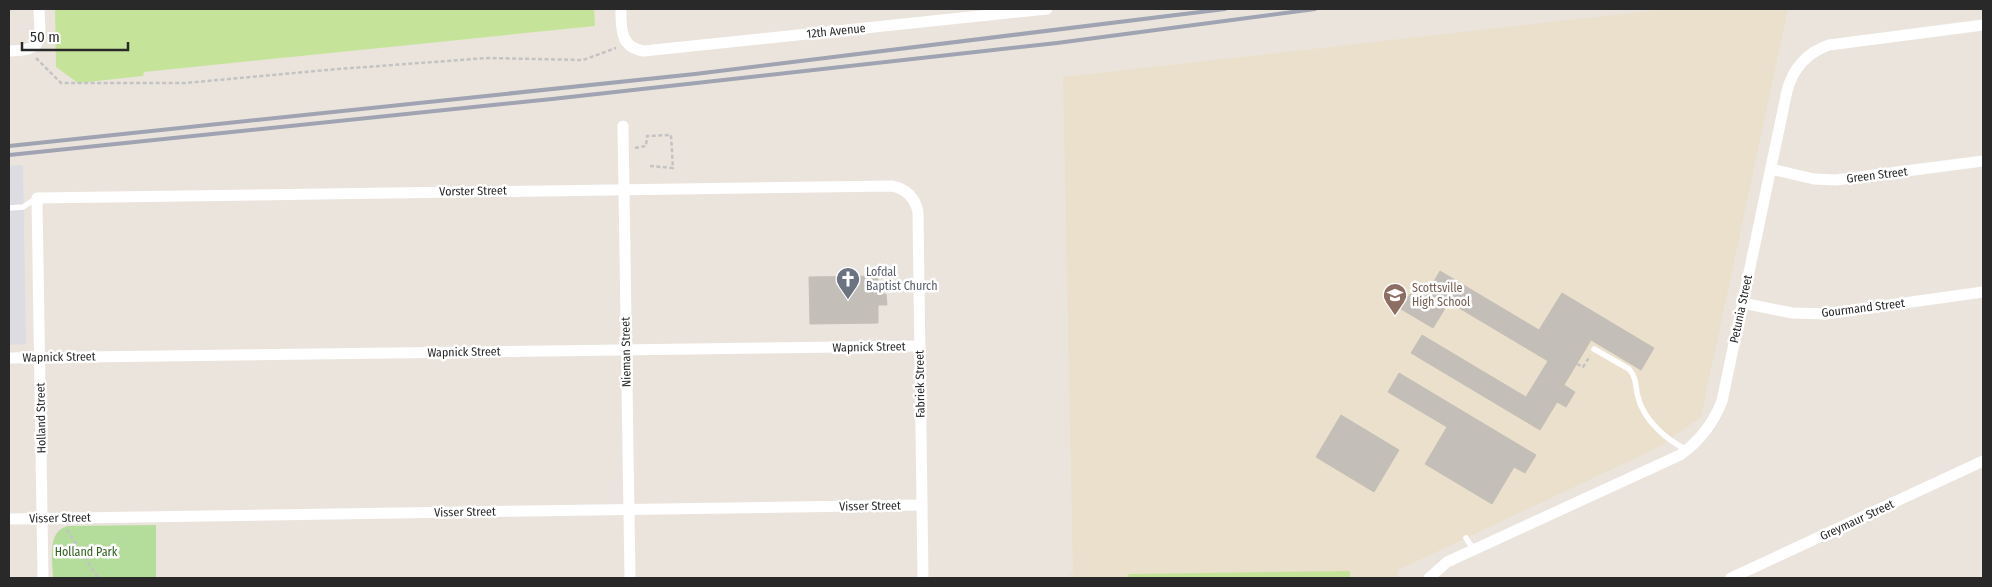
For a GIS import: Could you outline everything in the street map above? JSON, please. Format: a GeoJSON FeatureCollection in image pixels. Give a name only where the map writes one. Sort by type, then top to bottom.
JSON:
{"type":"FeatureCollection","features":[{"type":"Feature","properties":{"kind":"street"},"geometry":{"type":"LineString","coordinates":[[9,50],[28,50],[36,47],[40,41],[39,9]]}},
{"type":"Feature","properties":{"kind":"street"},"geometry":{"type":"LineString","coordinates":[[620,9],[622,33],[627,44]]}},
{"type":"Feature","properties":{"kind":"street","name":"12th Avenue"},"geometry":{"type":"LineString","coordinates":[[627,44],[644,51],[1047,9]]}},
{"type":"Feature","properties":{"kind":"street","name":"Petunia Street"},"geometry":{"type":"LineString","coordinates":[[1429,578],[1447,562],[1680,456],[1706,431],[1722,401],[1790,79],[1800,63],[1818,49],[1829,45],[1983,25]]}},
{"type":"Feature","properties":{"kind":"street","name":"Nieman Street"},"geometry":{"type":"LineString","coordinates":[[623,126],[630,578]]}},
{"type":"Feature","properties":{"kind":"street","name":"Green Street"},"geometry":{"type":"LineString","coordinates":[[1771,169],[1814,179],[1836,180],[1983,162]]}},
{"type":"Feature","properties":{"kind":"street","name":"Vorster Street"},"geometry":{"type":"LineString","coordinates":[[36,198],[892,186],[908,193]]}},
{"type":"Feature","properties":{"kind":"street","name":"Fabriek Street"},"geometry":{"type":"LineString","coordinates":[[908,193],[918,212],[923,578]]}},
{"type":"Feature","properties":{"kind":"street","name":"Holland Street"},"geometry":{"type":"LineString","coordinates":[[36,198],[43,578]]}},
{"type":"Feature","properties":{"kind":"street","name":"Gourmand Street"},"geometry":{"type":"LineString","coordinates":[[1742,303],[1792,313],[1825,314],[1983,292]]}},
{"type":"Feature","properties":{"kind":"street","name":"Wapnick Street"},"geometry":{"type":"LineString","coordinates":[[9,358],[920,346]]}},
{"type":"Feature","properties":{"kind":"street","name":"Greymaur Street"},"geometry":{"type":"LineString","coordinates":[[1731,578],[1983,461]]}},
{"type":"Feature","properties":{"kind":"street","name":"Visser Street"},"geometry":{"type":"LineString","coordinates":[[9,519],[922,505]]}},
{"type":"Feature","properties":{"kind":"lane"},"geometry":{"type":"LineString","coordinates":[[9,208],[23,207],[36,198]]}},
{"type":"Feature","properties":{"kind":"lane"},"geometry":{"type":"LineString","coordinates":[[1594,349],[1629,369],[1637,384],[1638,398],[1644,411],[1663,434],[1687,450]]}},
{"type":"Feature","properties":{"kind":"lane"},"geometry":{"type":"LineString","coordinates":[[1466,538],[1474,550]]}},
{"type":"Feature","properties":{"kind":"path"},"geometry":{"type":"LineString","coordinates":[[28,50],[61,83],[185,83],[488,58],[583,60],[627,44]]}},
{"type":"Feature","properties":{"kind":"path"},"geometry":{"type":"LineString","coordinates":[[624,151],[646,146],[647,136],[671,135],[673,168],[650,166]]}},
{"type":"Feature","properties":{"kind":"path"},"geometry":{"type":"LineString","coordinates":[[1577,364],[1583,367],[1594,349]]}},
{"type":"Feature","properties":{"kind":"path"},"geometry":{"type":"LineString","coordinates":[[60,518],[98,578]]}},
{"type":"Feature","properties":{"kind":"shaded area","name":"Scottsville High School"},"geometry":{"type":"Polygon","coordinates":[[[1667,9],[1788,9],[1701,417],[1659,447],[1398,570],[1398,578],[1070,578],[1070,574],[1073,574],[1063,77],[1667,9]]]}},
{"type":"Feature","properties":{"kind":"shaded area"},"geometry":{"type":"Polygon","coordinates":[[[23,165],[26,344],[9,345],[9,166],[23,165]]]}},
{"type":"Feature","properties":{"kind":"green space"},"geometry":{"type":"Polygon","coordinates":[[[55,9],[594,9],[595,26],[144,72],[143,76],[78,83],[56,67],[55,9]]]}},
{"type":"Feature","properties":{"kind":"green space","name":"Holland Park"},"geometry":{"type":"Polygon","coordinates":[[[156,525],[156,578],[53,578],[52,548],[56,534],[61,529],[68,526],[156,525]]]}},
{"type":"Feature","properties":{"kind":"green space"},"geometry":{"type":"Polygon","coordinates":[[[1350,571],[1350,578],[1129,578],[1128,574],[1350,571]]]}},
{"type":"Feature","properties":{"kind":"building"},"geometry":{"type":"Polygon","coordinates":[[[1440,271],[1539,330],[1562,293],[1654,348],[1641,370],[1591,340],[1564,385],[1575,392],[1566,407],[1557,402],[1540,430],[1411,353],[1422,335],[1526,397],[1548,361],[1449,302],[1433,328],[1401,309],[1410,294],[1422,302],[1440,271]]]}},
{"type":"Feature","properties":{"kind":"building","name":"Lofdal Baptist Church"},"geometry":{"type":"Polygon","coordinates":[[[878,276],[878,294],[886,294],[887,305],[878,305],[878,323],[810,324],[809,277],[878,276]]]}},
{"type":"Feature","properties":{"kind":"building"},"geometry":{"type":"Polygon","coordinates":[[[1399,373],[1536,455],[1525,473],[1514,467],[1492,504],[1425,464],[1447,427],[1388,392],[1399,373]]]}},
{"type":"Feature","properties":{"kind":"building"},"geometry":{"type":"Polygon","coordinates":[[[1341,415],[1399,450],[1374,492],[1316,457],[1341,415]]]}},
{"type":"Feature","properties":{"kind":"railway"},"geometry":{"type":"LineString","coordinates":[[9,146],[695,74],[1225,9]]}},
{"type":"Feature","properties":{"kind":"railway"},"geometry":{"type":"LineString","coordinates":[[9,155],[552,99],[1057,43],[1315,9]]}},
{"type":"Feature","properties":{"kind":"place","name":"Lofdal Baptist Church"},"geometry":{"type":"Point","coordinates":[848,300]}},
{"type":"Feature","properties":{"kind":"place","name":"Scottsville High School"},"geometry":{"type":"Point","coordinates":[1395,316]}}]}
